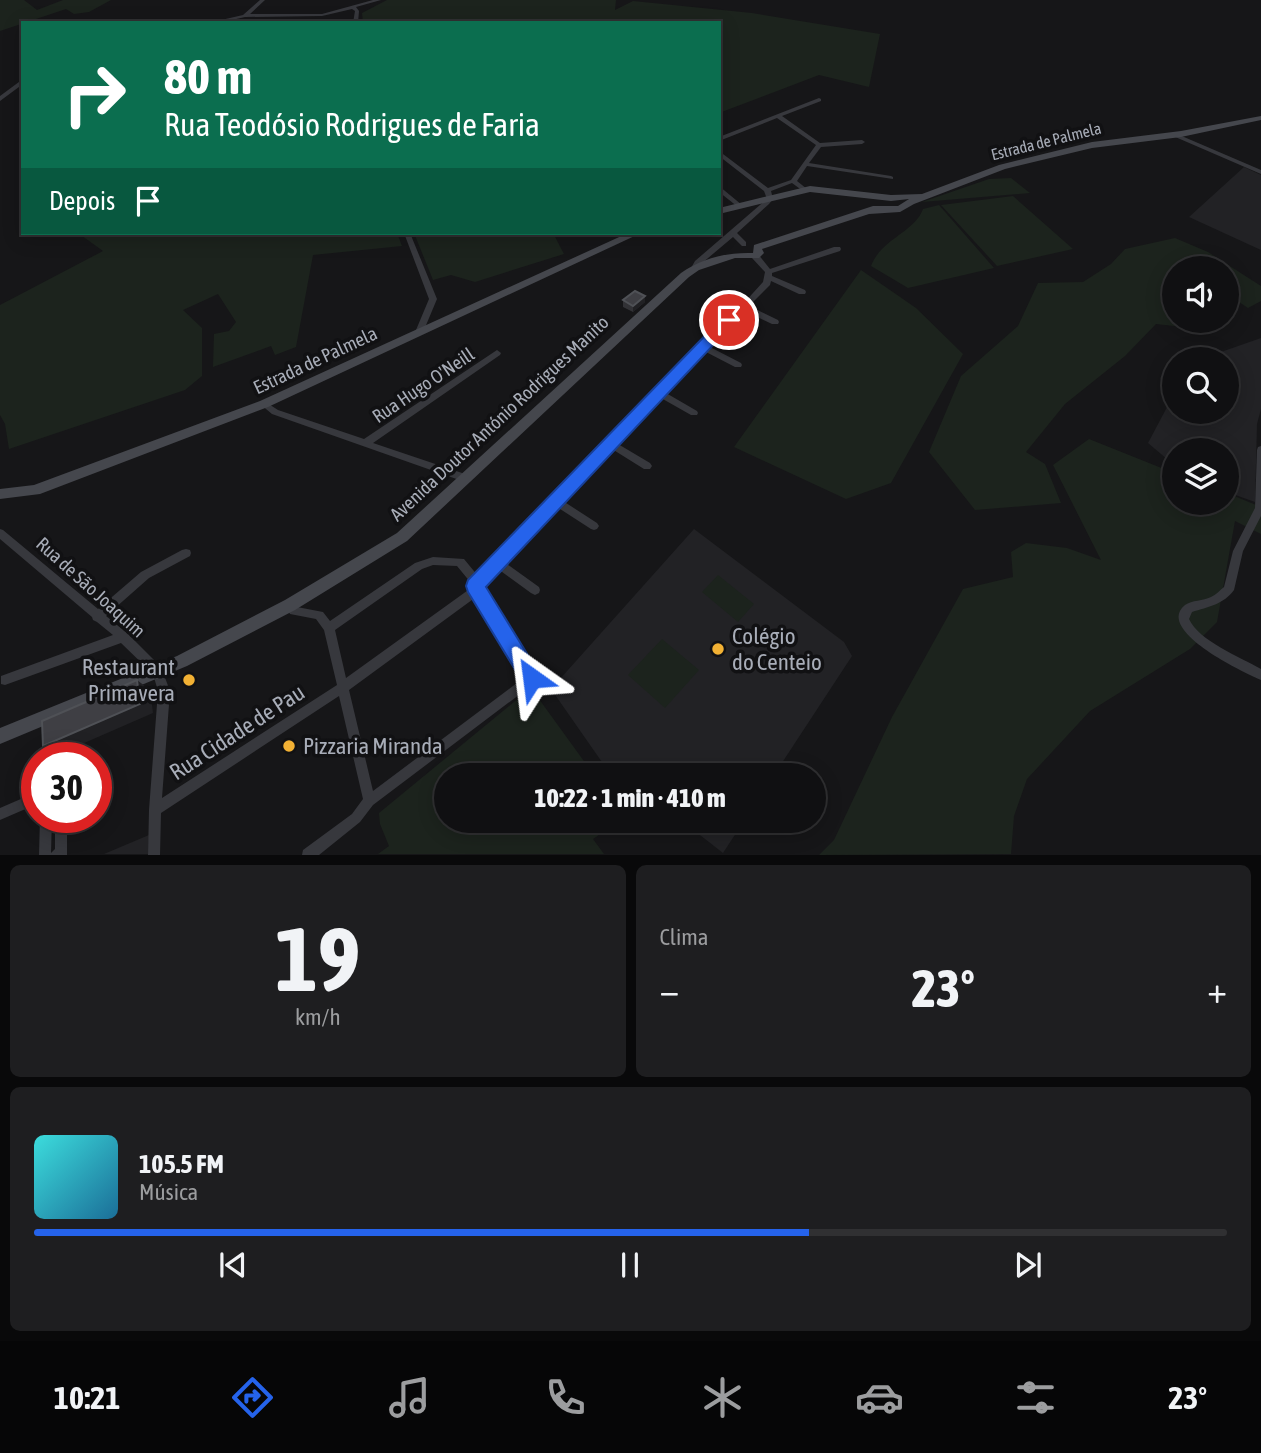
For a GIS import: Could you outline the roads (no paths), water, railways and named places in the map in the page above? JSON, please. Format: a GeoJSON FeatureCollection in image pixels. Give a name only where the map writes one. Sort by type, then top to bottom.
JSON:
{"type":"FeatureCollection","features":[{"type":"Feature","properties":{"kind":"street"},"geometry":{"type":"LineString","coordinates":[[244,16],[263,0]]}},
{"type":"Feature","properties":{"kind":"street"},"geometry":{"type":"LineString","coordinates":[[220,21],[244,16],[312,16],[355,8],[379,0]]}},
{"type":"Feature","properties":{"kind":"street"},"geometry":{"type":"LineString","coordinates":[[355,8],[355,21]]}},
{"type":"Feature","properties":{"kind":"street"},"geometry":{"type":"LineString","coordinates":[[0,99],[21,83]]}},
{"type":"Feature","properties":{"kind":"street"},"geometry":{"type":"LineString","coordinates":[[721,138],[819,100]]}},
{"type":"Feature","properties":{"kind":"street"},"geometry":{"type":"LineString","coordinates":[[778,116],[819,145],[862,142]]}},
{"type":"Feature","properties":{"kind":"street","name":"Estrada de Palmela"},"geometry":{"type":"LineString","coordinates":[[899,208],[1002,167],[1092,145],[1175,135],[1261,118]]}},
{"type":"Feature","properties":{"kind":"street"},"geometry":{"type":"LineString","coordinates":[[1175,135],[1261,172]]}},
{"type":"Feature","properties":{"kind":"street"},"geometry":{"type":"LineString","coordinates":[[721,211],[740,206],[793,181],[819,145]]}},
{"type":"Feature","properties":{"kind":"street"},"geometry":{"type":"LineString","coordinates":[[721,155],[769,194],[805,190],[866,195],[888,201],[899,208]]}},
{"type":"Feature","properties":{"kind":"street"},"geometry":{"type":"LineString","coordinates":[[805,164],[891,178]]}},
{"type":"Feature","properties":{"kind":"street"},"geometry":{"type":"LineString","coordinates":[[793,181],[805,190]]}},
{"type":"Feature","properties":{"kind":"street"},"geometry":{"type":"LineString","coordinates":[[721,190],[740,206]]}},
{"type":"Feature","properties":{"kind":"street","name":"Avenida Doutor António Rodrigues Manito"},"geometry":{"type":"LineString","coordinates":[[0,736],[157,671],[290,604],[402,537],[428,516],[571,377],[760,209],[769,194]]}},
{"type":"Feature","properties":{"kind":"street","name":"Estrada de Palmela"},"geometry":{"type":"LineString","coordinates":[[888,201],[930,194]]}},
{"type":"Feature","properties":{"kind":"street"},"geometry":{"type":"LineString","coordinates":[[695,268],[742,249],[756,252],[870,211],[888,201]]}},
{"type":"Feature","properties":{"kind":"street"},"geometry":{"type":"LineString","coordinates":[[870,211],[899,208]]}},
{"type":"Feature","properties":{"kind":"street"},"geometry":{"type":"LineString","coordinates":[[733,233],[742,249]]}},
{"type":"Feature","properties":{"kind":"street"},"geometry":{"type":"LineString","coordinates":[[408,235],[433,299],[420,330]]}},
{"type":"Feature","properties":{"kind":"street","name":"Estrada de Palmela"},"geometry":{"type":"LineString","coordinates":[[0,494],[35,490],[264,404],[632,235]]}},
{"type":"Feature","properties":{"kind":"street"},"geometry":{"type":"LineString","coordinates":[[769,275],[837,249]]}},
{"type":"Feature","properties":{"kind":"street"},"geometry":{"type":"LineString","coordinates":[[756,252],[769,275],[802,292]]}},
{"type":"Feature","properties":{"kind":"street","name":"Rua Cidade de Pau"},"geometry":{"type":"LineString","coordinates":[[155,810],[342,688],[477,586],[769,275]]}},
{"type":"Feature","properties":{"kind":"street"},"geometry":{"type":"LineString","coordinates":[[742,306],[775,322]]}},
{"type":"Feature","properties":{"kind":"street"},"geometry":{"type":"LineString","coordinates":[[703,347],[738,365]]}},
{"type":"Feature","properties":{"kind":"street","name":"Rua Hugo O'Neill"},"geometry":{"type":"LineString","coordinates":[[366,443],[497,354]]}},
{"type":"Feature","properties":{"kind":"street"},"geometry":{"type":"LineString","coordinates":[[659,393],[694,413]]}},
{"type":"Feature","properties":{"kind":"street"},"geometry":{"type":"LineString","coordinates":[[264,404],[275,412],[465,478]]}},
{"type":"Feature","properties":{"kind":"street"},"geometry":{"type":"LineString","coordinates":[[611,444],[647,466]]}},
{"type":"Feature","properties":{"kind":"street"},"geometry":{"type":"LineString","coordinates":[[1261,450],[1260,508],[1238,551],[1229,590],[1220,598],[1189,608],[1184,618],[1185,625],[1198,638],[1261,675]]}},
{"type":"Feature","properties":{"kind":"street"},"geometry":{"type":"LineString","coordinates":[[556,502],[594,526]]}},
{"type":"Feature","properties":{"kind":"street","name":"Rua de São Joaquim"},"geometry":{"type":"LineString","coordinates":[[0,533],[123,637],[157,671]]}},
{"type":"Feature","properties":{"kind":"street"},"geometry":{"type":"LineString","coordinates":[[97,617],[145,575],[186,553]]}},
{"type":"Feature","properties":{"kind":"street"},"geometry":{"type":"LineString","coordinates":[[308,855],[356,818],[369,801],[532,678],[460,562],[426,563],[329,628]]}},
{"type":"Feature","properties":{"kind":"street"},"geometry":{"type":"LineString","coordinates":[[497,563],[535,590]]}},
{"type":"Feature","properties":{"kind":"street"},"geometry":{"type":"LineString","coordinates":[[290,604],[294,611],[319,615],[329,628],[369,801]]}},
{"type":"Feature","properties":{"kind":"street"},"geometry":{"type":"LineString","coordinates":[[5,680],[123,637]]}},
{"type":"Feature","properties":{"kind":"street"},"geometry":{"type":"LineString","coordinates":[[154,855],[164,691],[157,671]]}},
{"type":"Feature","properties":{"kind":"street"},"geometry":{"type":"LineString","coordinates":[[0,814],[21,805]]}},
{"type":"Feature","properties":{"kind":"street"},"geometry":{"type":"LineString","coordinates":[[45,855],[46,833]]}},
{"type":"Feature","properties":{"kind":"street"},"geometry":{"type":"LineString","coordinates":[[57,855],[61,853],[61,833]]}},
{"type":"Feature","properties":{"kind":"place","name":"Colégio do Centeio"},"geometry":{"type":"Point","coordinates":[718,649]}},
{"type":"Feature","properties":{"kind":"place","name":"Restaurant Primavera"},"geometry":{"type":"Point","coordinates":[189,680]}},
{"type":"Feature","properties":{"kind":"place","name":"Pizzaria Miranda"},"geometry":{"type":"Point","coordinates":[289,746]}}]}
